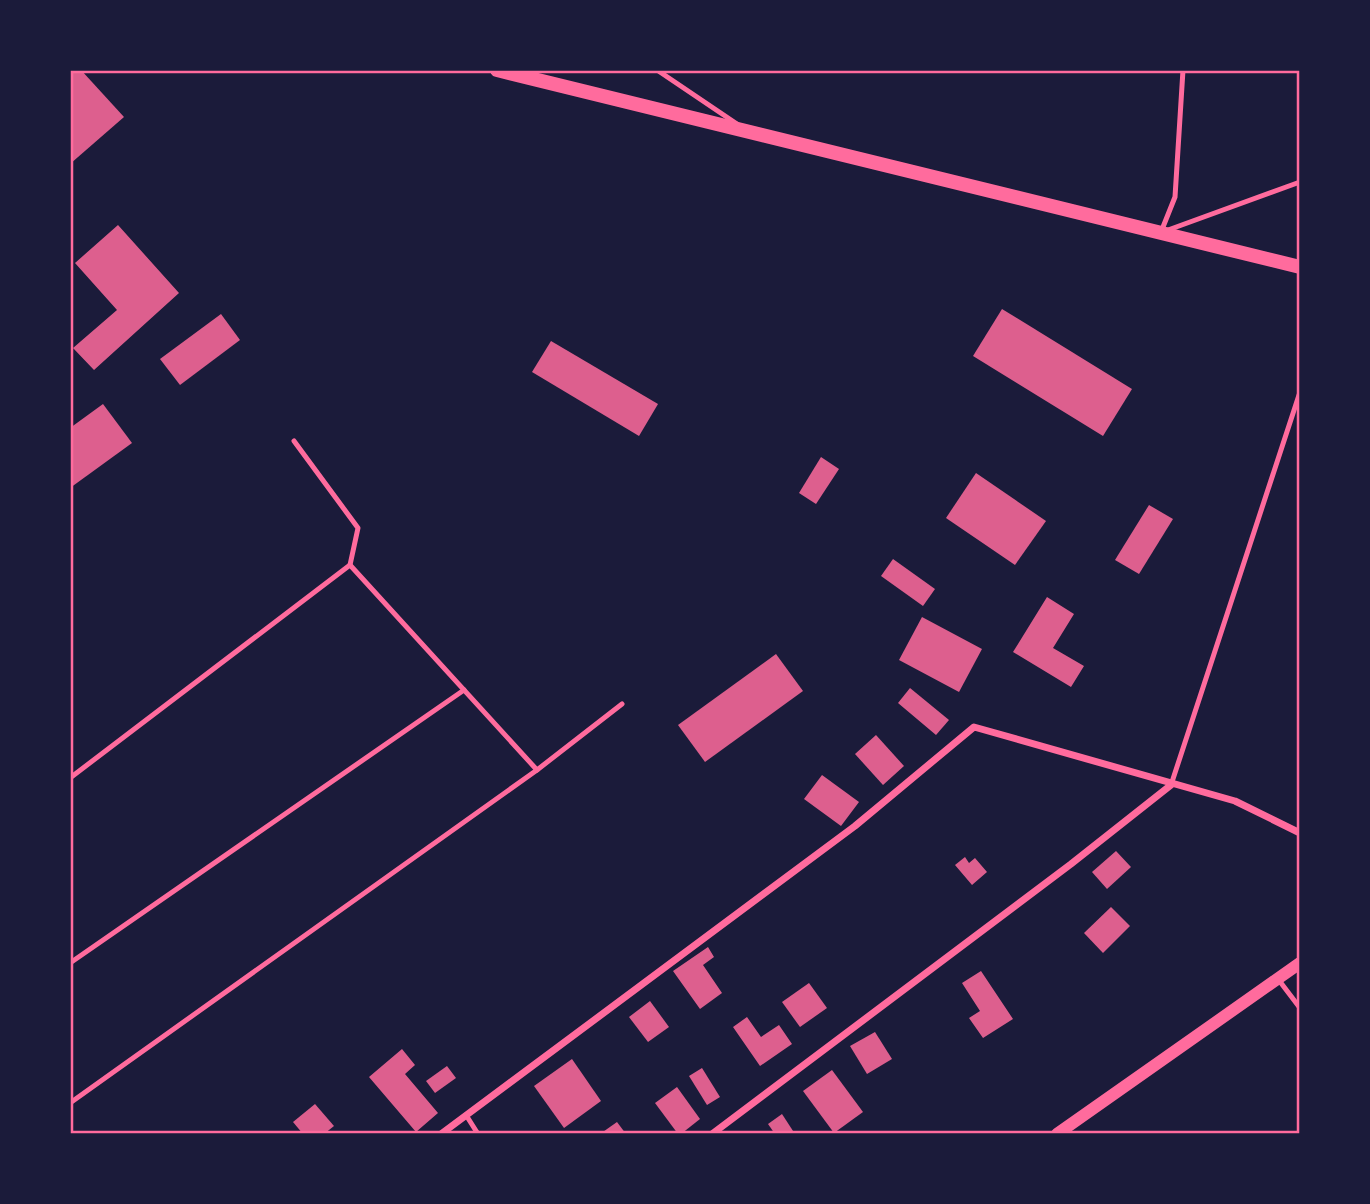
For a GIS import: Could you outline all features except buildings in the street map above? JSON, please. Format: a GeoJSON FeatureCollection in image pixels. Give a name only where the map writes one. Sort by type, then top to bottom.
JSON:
{"type":"FeatureCollection","features":[{"type":"Feature","properties":{"kind":"main road"},"geometry":{"type":"LineString","coordinates":[[497,70],[1300,267]]}},
{"type":"Feature","properties":{"kind":"street"},"geometry":{"type":"LineString","coordinates":[[441,1134],[855,826],[974,727],[1235,802],[1300,833]]}},
{"type":"Feature","properties":{"kind":"street"},"geometry":{"type":"LineString","coordinates":[[712,1134],[1071,864],[1171,785]]}},
{"type":"Feature","properties":{"kind":"street"},"geometry":{"type":"LineString","coordinates":[[1057,1134],[1300,963]]}},
{"type":"Feature","properties":{"kind":"lane"},"geometry":{"type":"LineString","coordinates":[[657,70],[745,130]]}},
{"type":"Feature","properties":{"kind":"lane"},"geometry":{"type":"LineString","coordinates":[[1161,232],[1175,197],[1183,70]]}},
{"type":"Feature","properties":{"kind":"lane"},"geometry":{"type":"LineString","coordinates":[[1161,232],[1300,182]]}},
{"type":"Feature","properties":{"kind":"lane"},"geometry":{"type":"LineString","coordinates":[[1171,785],[1300,391]]}},
{"type":"Feature","properties":{"kind":"lane"},"geometry":{"type":"LineString","coordinates":[[70,778],[350,565],[358,528],[294,440]]}},
{"type":"Feature","properties":{"kind":"lane"},"geometry":{"type":"LineString","coordinates":[[350,565],[537,770]]}},
{"type":"Feature","properties":{"kind":"lane"},"geometry":{"type":"LineString","coordinates":[[70,963],[464,690]]}},
{"type":"Feature","properties":{"kind":"lane"},"geometry":{"type":"LineString","coordinates":[[70,1103],[537,770],[622,704]]}},
{"type":"Feature","properties":{"kind":"lane"},"geometry":{"type":"LineString","coordinates":[[1278,979],[1300,1009]]}},
{"type":"Feature","properties":{"kind":"lane"},"geometry":{"type":"LineString","coordinates":[[466,1115],[478,1134]]}}]}
